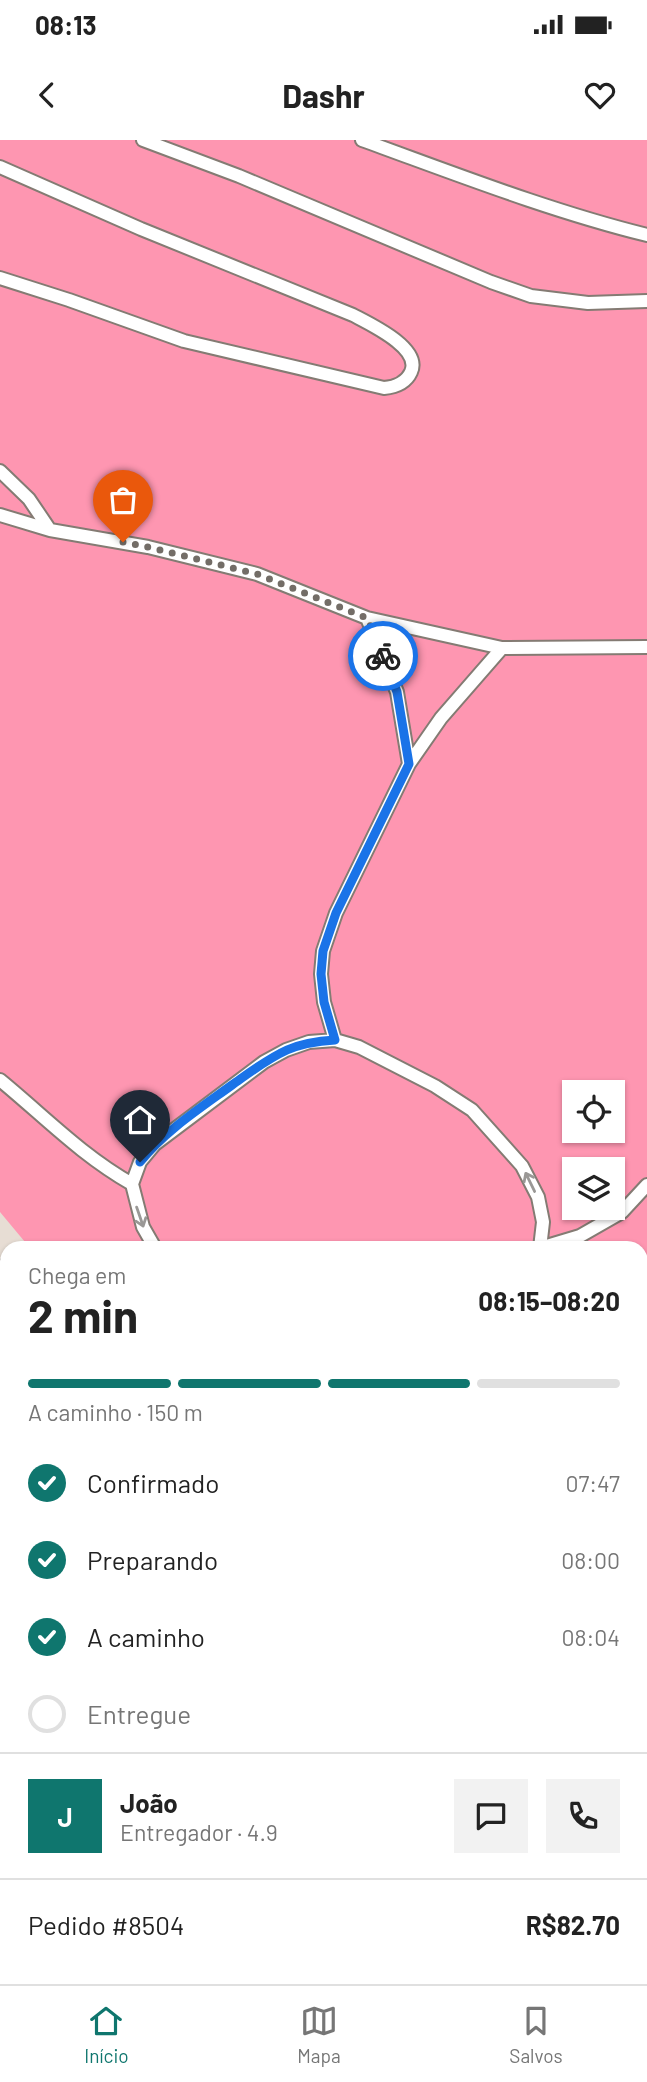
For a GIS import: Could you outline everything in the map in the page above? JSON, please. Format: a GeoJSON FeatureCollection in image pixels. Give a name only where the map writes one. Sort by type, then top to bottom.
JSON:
{"type":"FeatureCollection","features":[{"type":"Feature","properties":{"kind":"lane"},"geometry":{"type":"LineString","coordinates":[[144,140],[239,176],[491,282],[531,296],[588,303],[647,301]]}},
{"type":"Feature","properties":{"kind":"lane"},"geometry":{"type":"LineString","coordinates":[[362,140],[609,226],[647,235]]}},
{"type":"Feature","properties":{"kind":"lane"},"geometry":{"type":"LineString","coordinates":[[0,167],[141,229],[353,315],[371,324],[408,351],[414,359],[412,370],[408,377],[394,387],[384,388],[184,341],[0,278]]}},
{"type":"Feature","properties":{"kind":"lane"},"geometry":{"type":"LineString","coordinates":[[0,471],[29,499],[50,530]]}},
{"type":"Feature","properties":{"kind":"lane"},"geometry":{"type":"LineString","coordinates":[[0,515],[50,530],[148,547],[257,574],[367,618],[502,648],[647,647]]}},
{"type":"Feature","properties":{"kind":"lane"},"geometry":{"type":"LineString","coordinates":[[367,618],[397,692],[409,764]]}},
{"type":"Feature","properties":{"kind":"lane"},"geometry":{"type":"LineString","coordinates":[[335,1040],[324,1002],[321,974],[323,951],[336,913],[409,764],[441,718],[502,648]]}},
{"type":"Feature","properties":{"kind":"lane"},"geometry":{"type":"LineString","coordinates":[[151,1241],[143,1227],[132,1184],[140,1162],[155,1144],[264,1062],[309,1042],[335,1040],[359,1047],[435,1086],[472,1110],[522,1166],[533,1187],[538,1197],[542,1222],[541,1241]]}},
{"type":"Feature","properties":{"kind":"lane"},"geometry":{"type":"LineString","coordinates":[[0,1080],[74,1145],[102,1167],[132,1184]]}},
{"type":"Feature","properties":{"kind":"lane"},"geometry":{"type":"LineString","coordinates":[[563,1241],[580,1236],[622,1212],[647,1185]]}},
{"type":"Feature","properties":{"kind":"shaded area"},"geometry":{"type":"Polygon","coordinates":[[[0,140],[647,140],[647,1241],[24,1241],[0,1212],[0,140]]]}},
{"type":"Feature","properties":{"kind":"way so far"},"geometry":{"type":"LineString","coordinates":[[123,542],[257,574],[367,618],[383,656]]}},
{"type":"Feature","properties":{"kind":"route"},"geometry":{"type":"LineString","coordinates":[[140,1162],[155,1144],[179,1124],[264,1062],[309,1042],[335,1040],[324,1002],[321,974],[323,951],[336,913],[409,764],[397,692],[383,656]]}}]}
